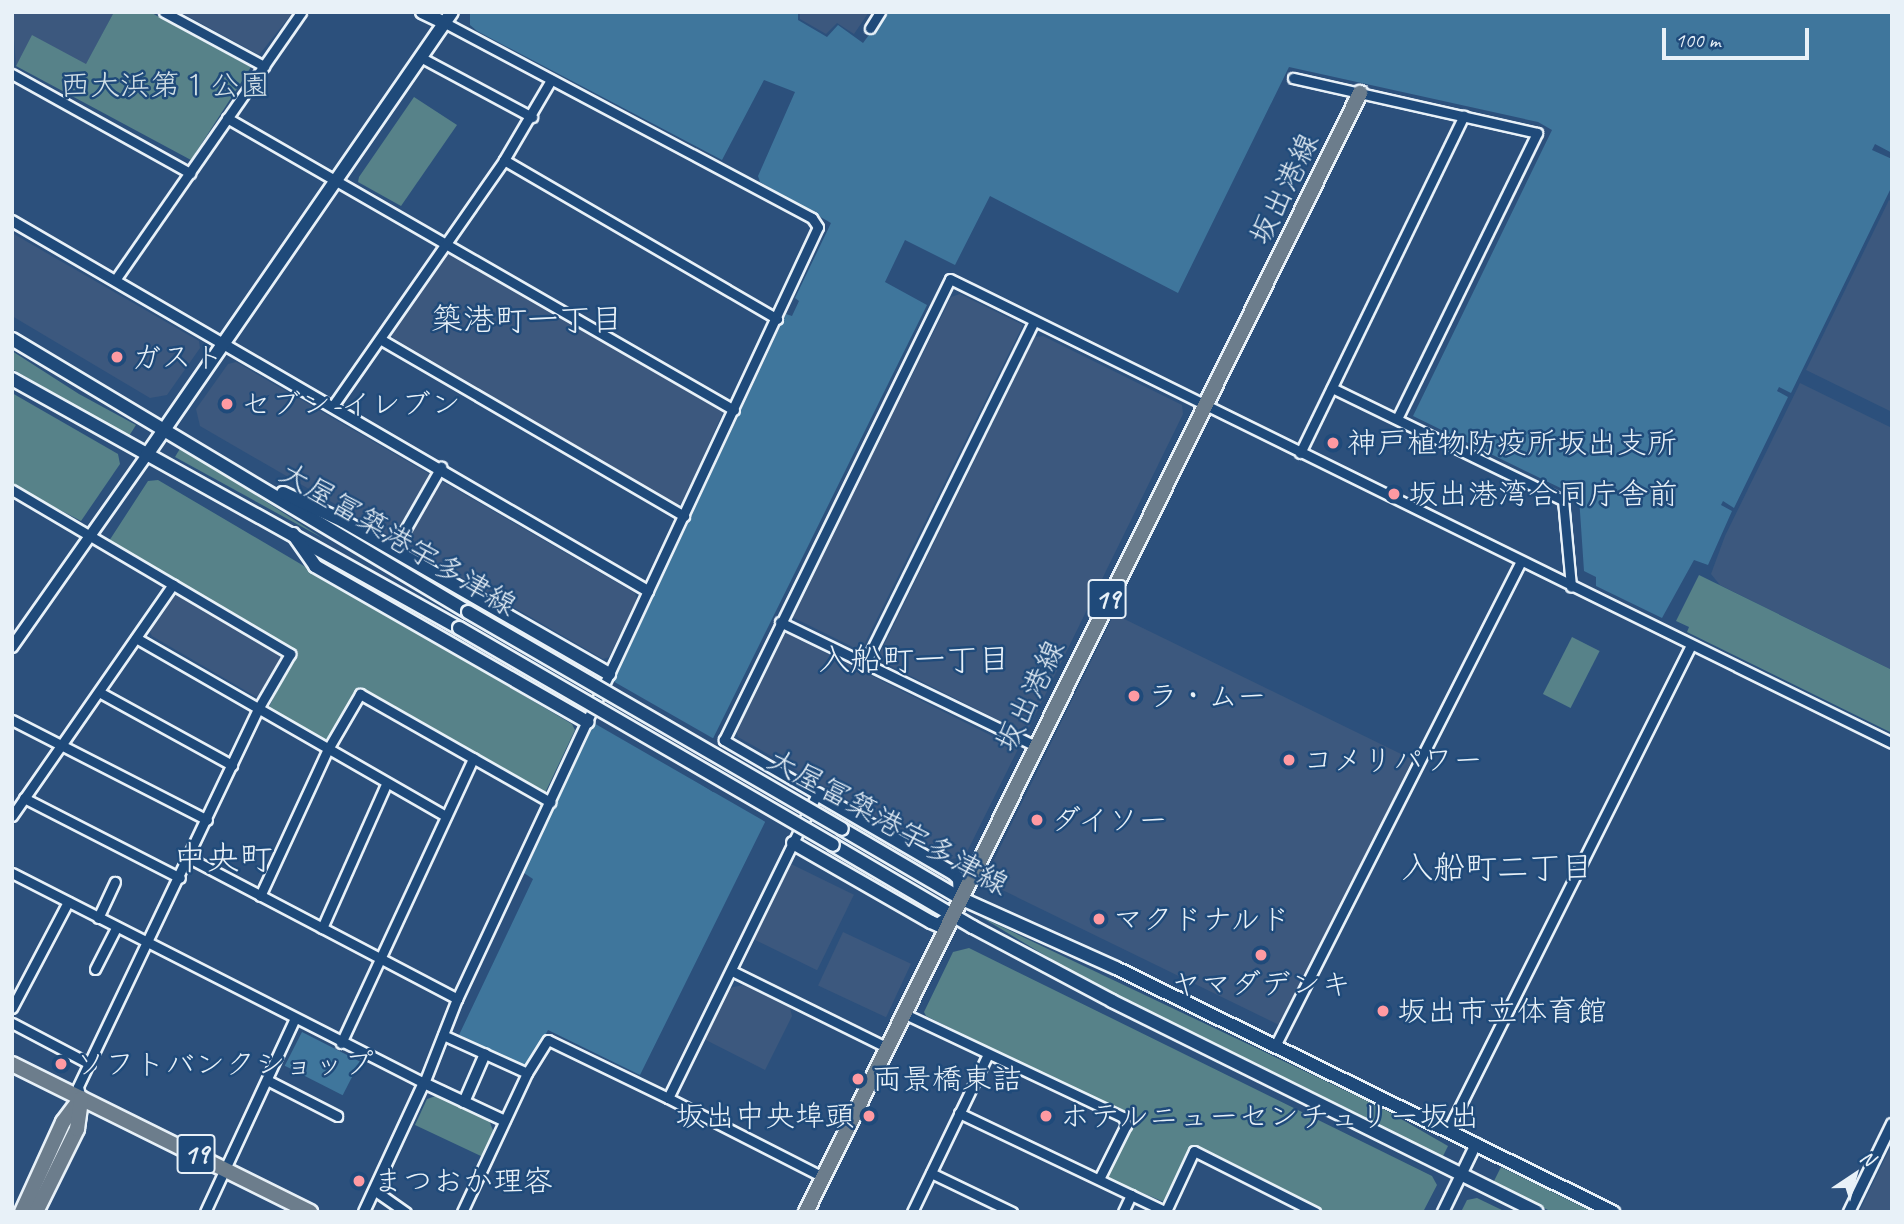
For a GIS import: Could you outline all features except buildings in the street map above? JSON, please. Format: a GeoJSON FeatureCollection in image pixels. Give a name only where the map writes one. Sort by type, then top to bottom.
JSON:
{"type":"FeatureCollection","features":[{"type":"Feature","properties":{"kind":"main road"},"geometry":{"type":"LineString","coordinates":[[146,456],[448,18],[422,12]]}},
{"type":"Feature","properties":{"kind":"main road","name":"坂出港線"},"geometry":{"type":"LineString","coordinates":[[807,1212],[1360,93]]}},
{"type":"Feature","properties":{"kind":"main road","name":"大屋冨築港宇多津線"},"geometry":{"type":"LineString","coordinates":[[12,339],[242,474],[468,612],[960,898],[1275,1046],[1613,1212]]}},
{"type":"Feature","properties":{"kind":"main road","name":"大屋冨築港宇多津線"},"geometry":{"type":"LineString","coordinates":[[12,379],[459,628],[952,915],[1155,1023],[1537,1212]]}},
{"type":"Feature","properties":{"kind":"main road"},"geometry":{"type":"LineString","coordinates":[[242,474],[394,550],[609,674]]}},
{"type":"Feature","properties":{"kind":"main road"},"geometry":{"type":"LineString","coordinates":[[293,534],[316,567],[587,722]]}},
{"type":"Feature","properties":{"kind":"main road"},"geometry":{"type":"LineString","coordinates":[[817,793],[953,873],[959,879],[960,898]]}},
{"type":"Feature","properties":{"kind":"main road"},"geometry":{"type":"LineString","coordinates":[[793,843],[931,922],[938,925],[952,915]]}},
{"type":"Feature","properties":{"kind":"main road"},"geometry":{"type":"LineString","coordinates":[[12,1064],[81,1098]]}},
{"type":"Feature","properties":{"kind":"main road"},"geometry":{"type":"LineString","coordinates":[[22,1212],[63,1122],[81,1098]]}},
{"type":"Feature","properties":{"kind":"main road"},"geometry":{"type":"LineString","coordinates":[[36,1212],[77,1129],[81,1098]]}},
{"type":"Feature","properties":{"kind":"main road","name":"19"},"geometry":{"type":"LineString","coordinates":[[81,1098],[310,1212]]}},
{"type":"Feature","properties":{"kind":"street"},"geometry":{"type":"LineString","coordinates":[[164,12],[264,66]]}},
{"type":"Feature","properties":{"kind":"street"},"geometry":{"type":"LineString","coordinates":[[115,281],[301,12]]}},
{"type":"Feature","properties":{"kind":"street"},"geometry":{"type":"LineString","coordinates":[[870,28],[880,12]]}},
{"type":"Feature","properties":{"kind":"street"},"geometry":{"type":"LineString","coordinates":[[364,1212],[424,1083],[457,999],[817,232],[812,218],[551,80],[448,18]]}},
{"type":"Feature","properties":{"kind":"street"},"geometry":{"type":"LineString","coordinates":[[422,58],[532,117]]}},
{"type":"Feature","properties":{"kind":"street"},"geometry":{"type":"LineString","coordinates":[[12,74],[190,173]]}},
{"type":"Feature","properties":{"kind":"street"},"geometry":{"type":"LineString","coordinates":[[1293,78],[1537,133],[1397,419]]}},
{"type":"Feature","properties":{"kind":"street"},"geometry":{"type":"LineString","coordinates":[[332,407],[504,160],[532,117],[551,80]]}},
{"type":"Feature","properties":{"kind":"street"},"geometry":{"type":"LineString","coordinates":[[1300,453],[1464,116]]}},
{"type":"Feature","properties":{"kind":"street"},"geometry":{"type":"LineString","coordinates":[[227,118],[734,410]]}},
{"type":"Feature","properties":{"kind":"street"},"geometry":{"type":"LineString","coordinates":[[504,160],[777,319]]}},
{"type":"Feature","properties":{"kind":"street"},"geometry":{"type":"LineString","coordinates":[[12,221],[332,407],[441,467],[648,591]]}},
{"type":"Feature","properties":{"kind":"street"},"geometry":{"type":"LineString","coordinates":[[668,1098],[817,793],[724,740],[950,279],[1520,563],[1892,743]]}},
{"type":"Feature","properties":{"kind":"street"},"geometry":{"type":"LineString","coordinates":[[864,663],[1034,321]]}},
{"type":"Feature","properties":{"kind":"street"},"geometry":{"type":"LineString","coordinates":[[380,339],[684,516]]}},
{"type":"Feature","properties":{"kind":"street"},"geometry":{"type":"LineString","coordinates":[[1332,388],[1563,500],[1571,587]]}},
{"type":"Feature","properties":{"kind":"street"},"geometry":{"type":"LineString","coordinates":[[12,647],[146,456]]}},
{"type":"Feature","properties":{"kind":"street"},"geometry":{"type":"LineString","coordinates":[[394,550],[441,467]]}},
{"type":"Feature","properties":{"kind":"street"},"geometry":{"type":"LineString","coordinates":[[12,490],[290,654],[258,709],[149,945],[78,1087],[81,1098]]}},
{"type":"Feature","properties":{"kind":"street"},"geometry":{"type":"LineString","coordinates":[[1275,1046],[1520,563]]}},
{"type":"Feature","properties":{"kind":"street"},"geometry":{"type":"LineString","coordinates":[[12,816],[173,584]]}},
{"type":"Feature","properties":{"kind":"street"},"geometry":{"type":"LineString","coordinates":[[780,622],[1035,746]]}},
{"type":"Feature","properties":{"kind":"street"},"geometry":{"type":"LineString","coordinates":[[136,638],[445,816]]}},
{"type":"Feature","properties":{"kind":"street"},"geometry":{"type":"LineString","coordinates":[[1448,1130],[1691,645]]}},
{"type":"Feature","properties":{"kind":"street"},"geometry":{"type":"LineString","coordinates":[[99,692],[232,765]]}},
{"type":"Feature","properties":{"kind":"street"},"geometry":{"type":"LineString","coordinates":[[260,896],[328,749],[360,694],[550,802]]}},
{"type":"Feature","properties":{"kind":"street"},"geometry":{"type":"LineString","coordinates":[[12,720],[207,820]]}},
{"type":"Feature","properties":{"kind":"street"},"geometry":{"type":"LineString","coordinates":[[341,1043],[473,758]]}},
{"type":"Feature","properties":{"kind":"street"},"geometry":{"type":"LineString","coordinates":[[322,928],[386,783]]}},
{"type":"Feature","properties":{"kind":"street"},"geometry":{"type":"LineString","coordinates":[[24,798],[180,878]]}},
{"type":"Feature","properties":{"kind":"street"},"geometry":{"type":"LineString","coordinates":[[189,858],[457,999]]}},
{"type":"Feature","properties":{"kind":"street"},"geometry":{"type":"LineString","coordinates":[[12,873],[294,1020],[505,1121]]}},
{"type":"Feature","properties":{"kind":"street"},"geometry":{"type":"LineString","coordinates":[[98,918],[115,882]]}},
{"type":"Feature","properties":{"kind":"street"},"geometry":{"type":"LineString","coordinates":[[12,1008],[68,902]]}},
{"type":"Feature","properties":{"kind":"street"},"geometry":{"type":"LineString","coordinates":[[96,969],[116,928]]}},
{"type":"Feature","properties":{"kind":"street"},"geometry":{"type":"LineString","coordinates":[[732,971],[888,1048]]}},
{"type":"Feature","properties":{"kind":"street"},"geometry":{"type":"LineString","coordinates":[[905,1014],[987,1056],[995,1055],[1123,1117],[1126,1125],[1099,1179]]}},
{"type":"Feature","properties":{"kind":"street"},"geometry":{"type":"LineString","coordinates":[[205,1212],[294,1020]]}},
{"type":"Feature","properties":{"kind":"street"},"geometry":{"type":"LineString","coordinates":[[12,1023],[90,1064]]}},
{"type":"Feature","properties":{"kind":"street"},"geometry":{"type":"LineString","coordinates":[[443,1035],[527,1073]]}},
{"type":"Feature","properties":{"kind":"street"},"geometry":{"type":"LineString","coordinates":[[462,1212],[527,1073],[548,1040],[823,1177]]}},
{"type":"Feature","properties":{"kind":"street"},"geometry":{"type":"LineString","coordinates":[[464,1102],[485,1054]]}},
{"type":"Feature","properties":{"kind":"street"},"geometry":{"type":"LineString","coordinates":[[912,1212],[987,1056]]}},
{"type":"Feature","properties":{"kind":"street"},"geometry":{"type":"LineString","coordinates":[[267,1080],[337,1116]]}},
{"type":"Feature","properties":{"kind":"street"},"geometry":{"type":"LineString","coordinates":[[959,1114],[1166,1211],[1194,1152],[1315,1212]]}},
{"type":"Feature","properties":{"kind":"street"},"geometry":{"type":"LineString","coordinates":[[1849,1212],[1892,1124]]}},
{"type":"Feature","properties":{"kind":"street"},"geometry":{"type":"LineString","coordinates":[[1443,1212],[1476,1144]]}},
{"type":"Feature","properties":{"kind":"street"},"geometry":{"type":"LineString","coordinates":[[931,1173],[1012,1212]]}},
{"type":"Feature","properties":{"kind":"street"},"geometry":{"type":"LineString","coordinates":[[374,1190],[406,1212]]}},
{"type":"Feature","properties":{"kind":"street"},"geometry":{"type":"LineString","coordinates":[[1123,1212],[1131,1195]]}},
{"type":"Feature","properties":{"kind":"shaded area"},"geometry":{"type":"Polygon","coordinates":[[[12,12],[114,12],[86,65],[33,36],[16,66],[12,12]]]}},
{"type":"Feature","properties":{"kind":"shaded area"},"geometry":{"type":"Polygon","coordinates":[[[180,12],[293,12],[259,55],[180,12]]]}},
{"type":"Feature","properties":{"kind":"shaded area"},"geometry":{"type":"Polygon","coordinates":[[[470,12],[798,12],[798,20],[827,37],[838,25],[863,43],[886,12],[1892,12],[1892,153],[1875,144],[1872,150],[1892,159],[1892,186],[1791,393],[1779,387],[1777,391],[1788,397],[1734,508],[1723,501],[1721,505],[1732,511],[1708,565],[1694,560],[1662,618],[1596,586],[1596,577],[1584,571],[1579,497],[1413,416],[1552,130],[1538,122],[1289,67],[1178,293],[990,196],[955,265],[905,240],[885,282],[927,305],[693,779],[713,792],[777,798],[640,1075],[548,1030],[528,1067],[459,1035],[533,879],[524,873],[786,314],[792,316],[799,301],[795,298],[831,223],[760,182],[758,176],[795,92],[764,80],[722,160],[477,31],[470,25],[470,12]]]}},
{"type":"Feature","properties":{"kind":"shaded area"},"geometry":{"type":"Polygon","coordinates":[[[800,12],[869,12],[854,34],[837,23],[826,34],[800,19],[800,12]]]}},
{"type":"Feature","properties":{"kind":"shaded area"},"geometry":{"type":"Polygon","coordinates":[[[1889,200],[1892,202],[1892,412],[1806,370],[1889,200]]]}},
{"type":"Feature","properties":{"kind":"shaded area"},"geometry":{"type":"Polygon","coordinates":[[[12,233],[199,341],[200,348],[167,395],[150,398],[12,316],[12,233]]]}},
{"type":"Feature","properties":{"kind":"shaded area"},"geometry":{"type":"Polygon","coordinates":[[[452,254],[723,412],[684,502],[677,505],[393,338],[391,333],[445,256],[452,254]]]}},
{"type":"Feature","properties":{"kind":"shaded area"},"geometry":{"type":"Polygon","coordinates":[[[960,294],[1023,325],[861,651],[792,617],[951,297],[960,294]]]}},
{"type":"Feature","properties":{"kind":"shaded area"},"geometry":{"type":"Polygon","coordinates":[[[1043,336],[1182,405],[1183,414],[1026,734],[877,659],[1035,337],[1043,336]]]}},
{"type":"Feature","properties":{"kind":"shaded area"},"geometry":{"type":"Polygon","coordinates":[[[236,362],[635,593],[637,600],[609,657],[603,659],[200,426],[196,409],[228,364],[236,362]]]}},
{"type":"Feature","properties":{"kind":"shaded area"},"geometry":{"type":"Polygon","coordinates":[[[1800,383],[1892,428],[1892,670],[1720,585],[1711,574],[1725,536],[1800,383]]]}},
{"type":"Feature","properties":{"kind":"shaded area"},"geometry":{"type":"Polygon","coordinates":[[[176,593],[282,654],[260,699],[152,636],[149,630],[176,593]]]}},
{"type":"Feature","properties":{"kind":"shaded area"},"geometry":{"type":"Polygon","coordinates":[[[1114,614],[1412,760],[1282,1026],[984,881],[1114,614]]]}},
{"type":"Feature","properties":{"kind":"shaded area"},"geometry":{"type":"Polygon","coordinates":[[[782,631],[1018,749],[965,856],[952,859],[738,737],[736,729],[782,631]]]}},
{"type":"Feature","properties":{"kind":"shaded area"},"geometry":{"type":"Polygon","coordinates":[[[791,864],[854,895],[817,970],[754,939],[791,864]]]}},
{"type":"Feature","properties":{"kind":"shaded area"},"geometry":{"type":"Polygon","coordinates":[[[843,932],[911,964],[886,1017],[818,985],[843,932]]]}},
{"type":"Feature","properties":{"kind":"shaded area"},"geometry":{"type":"Polygon","coordinates":[[[743,985],[790,1008],[792,1016],[765,1070],[704,1039],[729,988],[743,985]]]}},
{"type":"Feature","properties":{"kind":"shaded area"},"geometry":{"type":"Polygon","coordinates":[[[302,1032],[360,1062],[343,1095],[285,1066],[302,1032]]]}},
{"type":"Feature","properties":{"kind":"shaded area"},"geometry":{"type":"Polygon","coordinates":[[[1892,1144],[1892,1212],[1859,1212],[1892,1144]]]}},
{"type":"Feature","properties":{"kind":"green space","name":"西大浜第１公園"},"geometry":{"type":"Polygon","coordinates":[[[114,12],[150,12],[251,67],[191,160],[16,66],[32,35],[86,64],[114,12]]]}},
{"type":"Feature","properties":{"kind":"green space"},"geometry":{"type":"Polygon","coordinates":[[[414,97],[457,125],[401,206],[358,182],[414,97]]]}},
{"type":"Feature","properties":{"kind":"green space"},"geometry":{"type":"Polygon","coordinates":[[[12,351],[79,394],[136,425],[129,436],[12,369],[12,351]]]}},
{"type":"Feature","properties":{"kind":"green space"},"geometry":{"type":"Polygon","coordinates":[[[12,393],[118,454],[120,464],[81,521],[12,485],[12,393]]]}},
{"type":"Feature","properties":{"kind":"green space"},"geometry":{"type":"Polygon","coordinates":[[[181,447],[324,539],[175,457],[181,447]]]}},
{"type":"Feature","properties":{"kind":"green space"},"geometry":{"type":"Polygon","coordinates":[[[158,480],[572,724],[575,730],[545,793],[360,687],[326,740],[269,707],[297,651],[109,541],[148,481],[158,480]]]}},
{"type":"Feature","properties":{"kind":"green space"},"geometry":{"type":"Polygon","coordinates":[[[1699,575],[1892,670],[1892,733],[1687,632],[1689,627],[1676,621],[1699,575]]]}},
{"type":"Feature","properties":{"kind":"green space"},"geometry":{"type":"Polygon","coordinates":[[[1572,637],[1600,651],[1571,708],[1543,694],[1572,637]]]}},
{"type":"Feature","properties":{"kind":"green space"},"geometry":{"type":"Polygon","coordinates":[[[981,917],[1382,1108],[1448,1146],[1442,1158],[1116,998],[981,917]]]}},
{"type":"Feature","properties":{"kind":"green space"},"geometry":{"type":"Polygon","coordinates":[[[969,948],[1432,1176],[1437,1185],[1423,1212],[1324,1212],[1191,1147],[1164,1202],[1107,1178],[1131,1117],[926,1016],[924,1012],[953,952],[969,948]]]}},
{"type":"Feature","properties":{"kind":"green space"},"geometry":{"type":"Polygon","coordinates":[[[436,1096],[489,1120],[494,1133],[483,1157],[415,1125],[427,1099],[436,1096]]]}},
{"type":"Feature","properties":{"kind":"green space"},"geometry":{"type":"Polygon","coordinates":[[[1501,1167],[1593,1212],[1552,1212],[1493,1183],[1501,1167]]]}},
{"type":"Feature","properties":{"kind":"green space"},"geometry":{"type":"Polygon","coordinates":[[[1477,1198],[1506,1212],[1461,1212],[1467,1200],[1477,1198]]]}},
{"type":"Feature","properties":{"kind":"pier"},"geometry":{"type":"Polygon","coordinates":[[[611,680],[716,740],[697,778],[712,787],[722,766],[781,800],[769,824],[592,722],[611,680]]]}},
{"type":"Feature","properties":{"kind":"place","name":"ガスト"},"geometry":{"type":"Point","coordinates":[117,357]}},
{"type":"Feature","properties":{"kind":"place","name":"セブン-イレブン"},"geometry":{"type":"Point","coordinates":[227,404]}},
{"type":"Feature","properties":{"kind":"place","name":"神戸植物防疫所坂出支所"},"geometry":{"type":"Point","coordinates":[1333,443]}},
{"type":"Feature","properties":{"kind":"place","name":"坂出港湾合同庁舎前"},"geometry":{"type":"Point","coordinates":[1394,494]}},
{"type":"Feature","properties":{"kind":"place","name":"ラ・ムー"},"geometry":{"type":"Point","coordinates":[1134,696]}},
{"type":"Feature","properties":{"kind":"place","name":"コメリパワー"},"geometry":{"type":"Point","coordinates":[1289,760]}},
{"type":"Feature","properties":{"kind":"place","name":"ダイソー"},"geometry":{"type":"Point","coordinates":[1037,820]}},
{"type":"Feature","properties":{"kind":"place","name":"マクドナルド"},"geometry":{"type":"Point","coordinates":[1099,919]}},
{"type":"Feature","properties":{"kind":"place","name":"ヤマダデンキ"},"geometry":{"type":"Point","coordinates":[1261,955]}},
{"type":"Feature","properties":{"kind":"place","name":"坂出市立体育館"},"geometry":{"type":"Point","coordinates":[1383,1011]}},
{"type":"Feature","properties":{"kind":"place","name":"ソフトバンクショップ"},"geometry":{"type":"Point","coordinates":[61,1064]}},
{"type":"Feature","properties":{"kind":"place","name":"両景橋東詰"},"geometry":{"type":"Point","coordinates":[858,1079]}},
{"type":"Feature","properties":{"kind":"place","name":"坂出中央埠頭"},"geometry":{"type":"Point","coordinates":[869,1116]}},
{"type":"Feature","properties":{"kind":"place","name":"ホテルニューセンチュリー坂出"},"geometry":{"type":"Point","coordinates":[1046,1116]}},
{"type":"Feature","properties":{"kind":"place","name":"まつおか理容"},"geometry":{"type":"Point","coordinates":[359,1181]}},
{"type":"Feature","properties":{"kind":"district","name":"築港町一丁目"},"geometry":{"type":"Point","coordinates":[527,320]}},
{"type":"Feature","properties":{"kind":"district","name":"入船町一丁目"},"geometry":{"type":"Point","coordinates":[914,660]}},
{"type":"Feature","properties":{"kind":"district","name":"中央町"},"geometry":{"type":"Point","coordinates":[223,859]}},
{"type":"Feature","properties":{"kind":"district","name":"入船町二丁目"},"geometry":{"type":"Point","coordinates":[1497,868]}}]}
